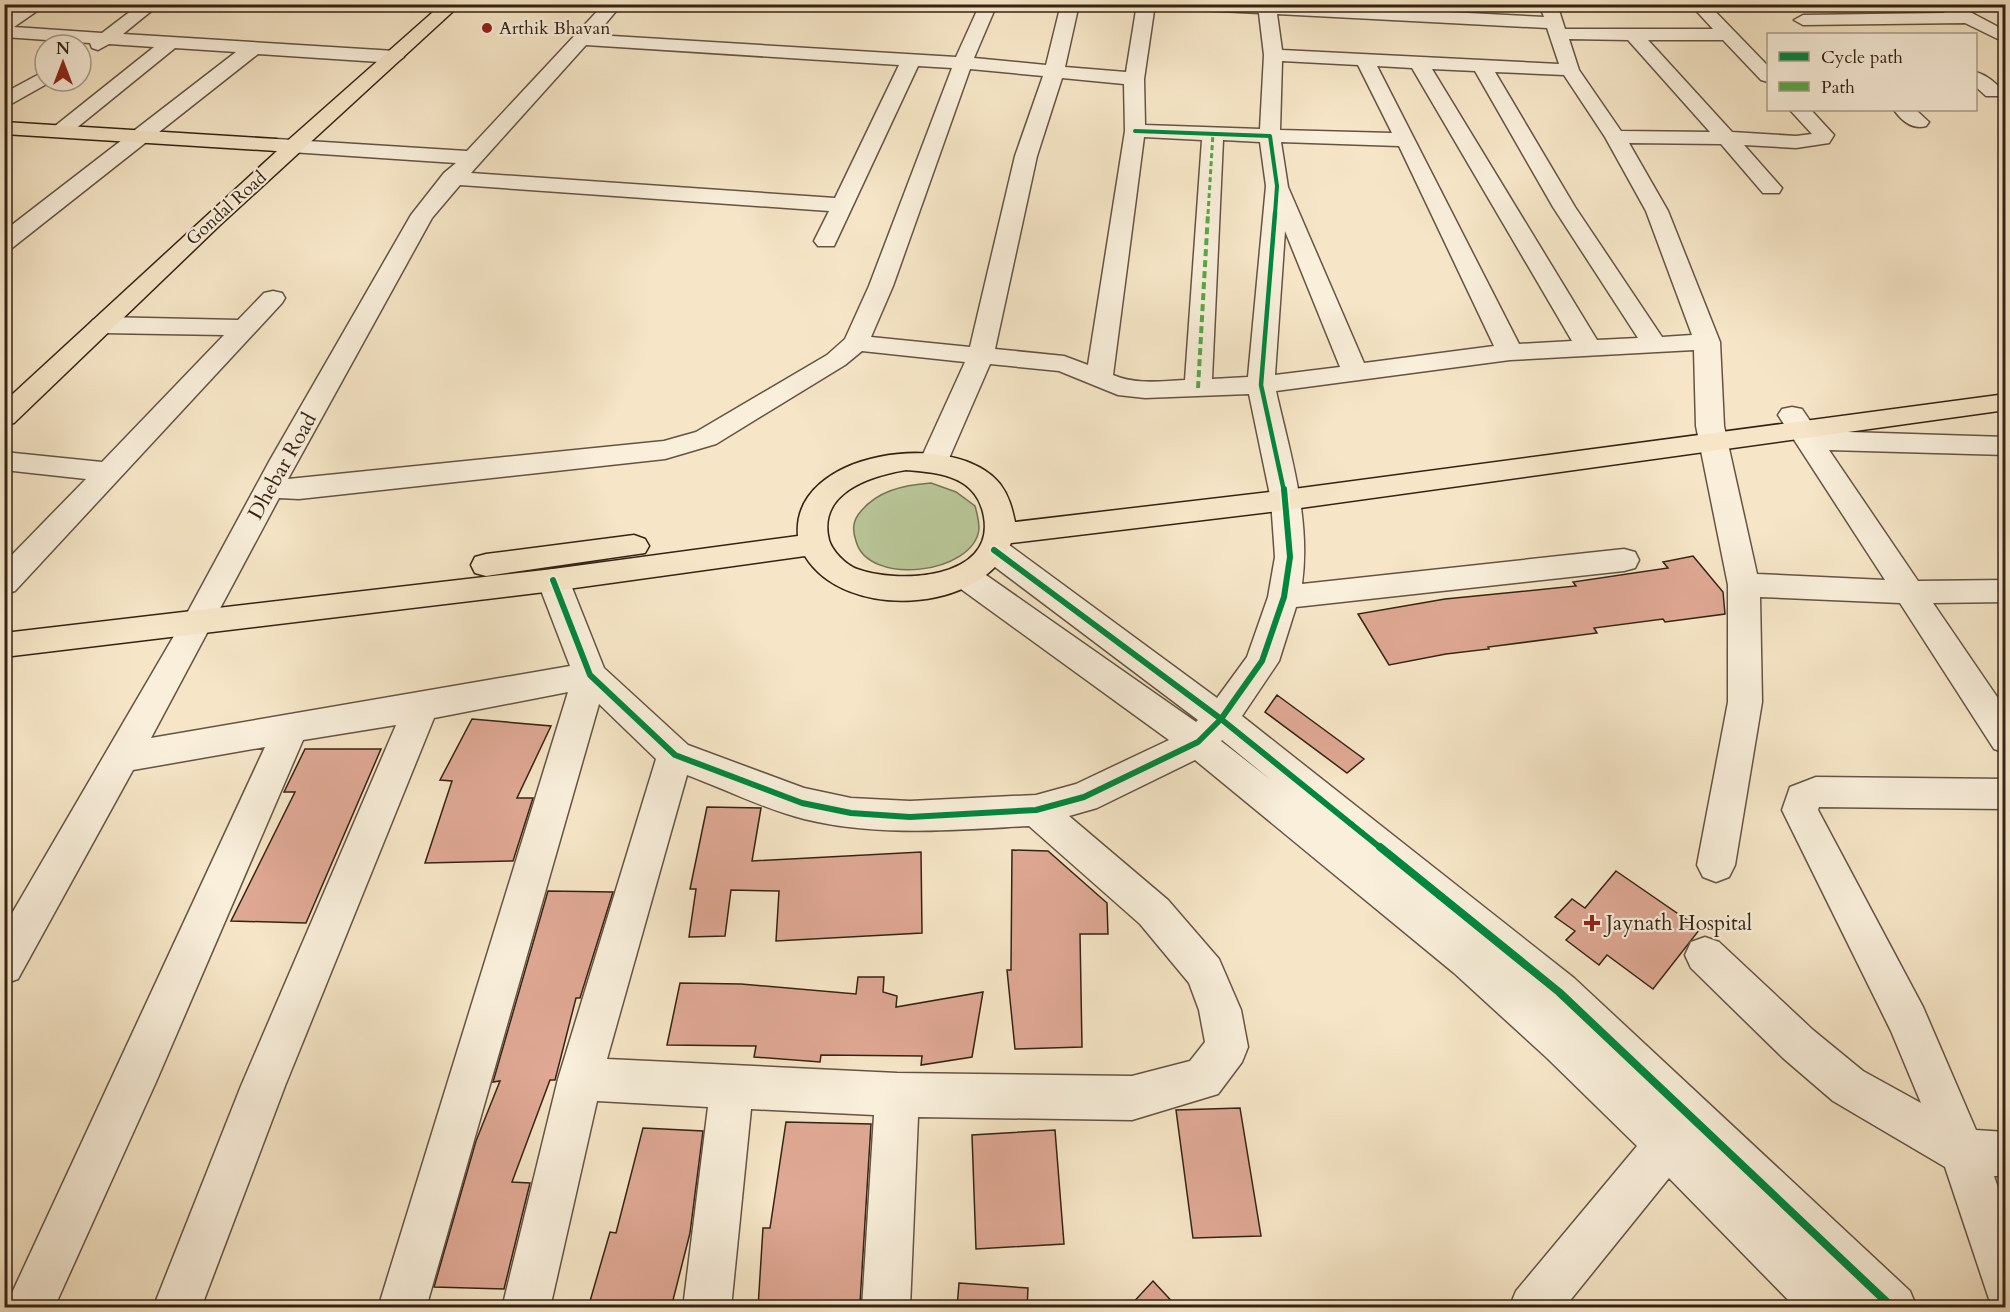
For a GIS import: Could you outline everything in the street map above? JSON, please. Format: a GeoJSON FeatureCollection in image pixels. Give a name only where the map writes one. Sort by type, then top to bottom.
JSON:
{"type":"FeatureCollection","features":[{"type":"Feature","properties":{"kind":"main road","name":"Gondal Road"},"geometry":{"type":"LineString","coordinates":[[384,57],[428,4]]}},
{"type":"Feature","properties":{"kind":"main road","name":"Gondal Road"},"geometry":{"type":"LineString","coordinates":[[4,393],[384,57],[453,4]]}},
{"type":"Feature","properties":{"kind":"main road"},"geometry":{"type":"LineString","coordinates":[[4,128],[286,146]]}},
{"type":"Feature","properties":{"kind":"main road","name":"Gondal Road"},"geometry":{"type":"LineString","coordinates":[[4,417],[211,221],[286,146]]}},
{"type":"Feature","properties":{"kind":"main road"},"geometry":{"type":"LineString","coordinates":[[1800,428],[2006,388]]}},
{"type":"Feature","properties":{"kind":"main road"},"geometry":{"type":"LineString","coordinates":[[999,532],[1285,490],[1711,434],[1800,428],[2006,402]]}},
{"type":"Feature","properties":{"kind":"main road"},"geometry":{"type":"LineString","coordinates":[[906,461],[933,463],[957,469],[978,480],[994,495],[999,532],[982,564],[965,576],[937,587],[916,590],[874,588],[846,579],[825,563],[812,534],[819,504],[833,487],[854,474],[879,465],[906,461]]}},
{"type":"Feature","properties":{"kind":"main road"},"geometry":{"type":"LineString","coordinates":[[4,625],[204,611],[554,580],[812,534]]}},
{"type":"Feature","properties":{"kind":"main road"},"geometry":{"type":"LineString","coordinates":[[4,645],[204,611],[812,534]]}},
{"type":"Feature","properties":{"kind":"street"},"geometry":{"type":"LineString","coordinates":[[4,26],[39,4]]}},
{"type":"Feature","properties":{"kind":"street"},"geometry":{"type":"LineString","coordinates":[[93,47],[152,4]]}},
{"type":"Feature","properties":{"kind":"street","name":"Dhebar Road"},"geometry":{"type":"LineString","coordinates":[[4,966],[123,757],[269,488],[422,215],[452,178],[614,4]]}},
{"type":"Feature","properties":{"kind":"street"},"geometry":{"type":"LineString","coordinates":[[269,488],[299,489],[676,447],[706,438],[836,360],[856,343],[881,286],[963,63],[989,4]]}},
{"type":"Feature","properties":{"kind":"street"},"geometry":{"type":"LineString","coordinates":[[933,463],[981,355],[1026,156],[1054,72],[1070,4]]}},
{"type":"Feature","properties":{"kind":"street"},"geometry":{"type":"LineString","coordinates":[[1099,380],[1135,131],[1134,80],[1146,4]]}},
{"type":"Feature","properties":{"kind":"street"},"geometry":{"type":"LineString","coordinates":[[1180,4],[1553,20],[1634,35],[1729,35]]}},
{"type":"Feature","properties":{"kind":"street"},"geometry":{"type":"LineString","coordinates":[[1698,4],[1767,75]]}},
{"type":"Feature","properties":{"kind":"street"},"geometry":{"type":"LineString","coordinates":[[1788,4],[1819,33]]}},
{"type":"Feature","properties":{"kind":"street"},"geometry":{"type":"LineString","coordinates":[[1943,4],[2006,38]]}},
{"type":"Feature","properties":{"kind":"street"},"geometry":{"type":"LineString","coordinates":[[554,580],[590,675],[675,755],[802,803],[851,813],[910,817],[1036,810],[1084,797],[1210,730],[1262,661],[1284,597],[1291,542],[1285,490],[1262,385],[1277,186],[1270,136],[1273,55],[1267,8]]}},
{"type":"Feature","properties":{"kind":"street"},"geometry":{"type":"LineString","coordinates":[[1803,20],[1968,18]]}},
{"type":"Feature","properties":{"kind":"street"},"geometry":{"type":"LineString","coordinates":[[1906,19],[1924,33]]}},
{"type":"Feature","properties":{"kind":"street"},"geometry":{"type":"LineString","coordinates":[[1553,20],[1570,70],[1615,137],[1657,211],[1707,342],[1711,434],[1744,585],[1745,702],[1716,865]]}},
{"type":"Feature","properties":{"kind":"street"},"geometry":{"type":"LineString","coordinates":[[4,32],[384,57]]}},
{"type":"Feature","properties":{"kind":"street"},"geometry":{"type":"LineString","coordinates":[[1634,35],[1771,188]]}},
{"type":"Feature","properties":{"kind":"street"},"geometry":{"type":"LineString","coordinates":[[580,39],[963,63],[1134,80]]}},
{"type":"Feature","properties":{"kind":"street"},"geometry":{"type":"LineString","coordinates":[[62,130],[170,44]]}},
{"type":"Feature","properties":{"kind":"street"},"geometry":{"type":"LineString","coordinates":[[4,243],[255,47]]}},
{"type":"Feature","properties":{"kind":"street"},"geometry":{"type":"LineString","coordinates":[[1273,55],[1570,70]]}},
{"type":"Feature","properties":{"kind":"street"},"geometry":{"type":"LineString","coordinates":[[826,241],[911,60]]}},
{"type":"Feature","properties":{"kind":"street"},"geometry":{"type":"LineString","coordinates":[[1365,60],[1510,352]]}},
{"type":"Feature","properties":{"kind":"street"},"geometry":{"type":"LineString","coordinates":[[1419,63],[1589,348]]}},
{"type":"Feature","properties":{"kind":"street"},"geometry":{"type":"LineString","coordinates":[[1482,66],[1564,207],[1655,345]]}},
{"type":"Feature","properties":{"kind":"street"},"geometry":{"type":"LineString","coordinates":[[1977,79],[1993,92]]}},
{"type":"Feature","properties":{"kind":"street"},"geometry":{"type":"LineString","coordinates":[[4,102],[33,84]]}},
{"type":"Feature","properties":{"kind":"street"},"geometry":{"type":"LineString","coordinates":[[1615,137],[1724,138],[1796,142],[1822,139],[1824,135],[1801,111]]}},
{"type":"Feature","properties":{"kind":"street"},"geometry":{"type":"LineString","coordinates":[[1135,131],[1406,140]]}},
{"type":"Feature","properties":{"kind":"street"},"geometry":{"type":"LineString","coordinates":[[1198,388],[1213,133]]}},
{"type":"Feature","properties":{"kind":"street"},"geometry":{"type":"LineString","coordinates":[[286,146],[471,158]]}},
{"type":"Feature","properties":{"kind":"street"},"geometry":{"type":"LineString","coordinates":[[452,178],[843,205]]}},
{"type":"Feature","properties":{"kind":"street"},"geometry":{"type":"LineString","coordinates":[[1277,186],[1355,372]]}},
{"type":"Feature","properties":{"kind":"street"},"geometry":{"type":"LineString","coordinates":[[4,583],[273,298]]}},
{"type":"Feature","properties":{"kind":"street"},"geometry":{"type":"LineString","coordinates":[[102,325],[245,328]]}},
{"type":"Feature","properties":{"kind":"street"},"geometry":{"type":"LineString","coordinates":[[856,343],[1064,364],[1118,387],[1145,390],[1262,385],[1510,352],[1707,342]]}},
{"type":"Feature","properties":{"kind":"street"},"geometry":{"type":"LineString","coordinates":[[1800,428],[2006,446]]}},
{"type":"Feature","properties":{"kind":"street"},"geometry":{"type":"LineString","coordinates":[[1800,428],[2006,739]]}},
{"type":"Feature","properties":{"kind":"street"},"geometry":{"type":"LineString","coordinates":[[4,461],[110,472]]}},
{"type":"Feature","properties":{"kind":"street"},"geometry":{"type":"LineString","coordinates":[[999,532],[1210,730],[1503,989],[1667,1145],[1830,1308]]}},
{"type":"Feature","properties":{"kind":"street"},"geometry":{"type":"LineString","coordinates":[[1284,597],[1624,560]]}},
{"type":"Feature","properties":{"kind":"street"},"geometry":{"type":"LineString","coordinates":[[965,576],[1210,730],[1559,992],[1893,1308]]}},
{"type":"Feature","properties":{"kind":"street"},"geometry":{"type":"LineString","coordinates":[[1744,585],[1908,592],[2006,591]]}},
{"type":"Feature","properties":{"kind":"street"},"geometry":{"type":"LineString","coordinates":[[123,757],[421,707],[590,675]]}},
{"type":"Feature","properties":{"kind":"street"},"geometry":{"type":"LineString","coordinates":[[402,1308],[590,675]]}},
{"type":"Feature","properties":{"kind":"street"},"geometry":{"type":"LineString","coordinates":[[177,1308],[263,1086],[421,707]]}},
{"type":"Feature","properties":{"kind":"street"},"geometry":{"type":"LineString","coordinates":[[29,1308],[141,1067],[291,729]]}},
{"type":"Feature","properties":{"kind":"street"},"geometry":{"type":"LineString","coordinates":[[526,1308],[580,1079],[675,755]]}},
{"type":"Feature","properties":{"kind":"street"},"geometry":{"type":"LineString","coordinates":[[2006,794],[1816,792],[1803,798],[1800,810],[1908,1021],[1963,1152],[2006,1282]]}},
{"type":"Feature","properties":{"kind":"street"},"geometry":{"type":"LineString","coordinates":[[580,1079],[897,1095],[1132,1098],[1203,1079],[1227,1047],[1220,1010],[1206,972],[1154,912],[1036,810]]}},
{"type":"Feature","properties":{"kind":"street"},"geometry":{"type":"LineString","coordinates":[[1705,955],[1798,1044],[1848,1086],[1963,1152],[2006,1154]]}},
{"type":"Feature","properties":{"kind":"street"},"geometry":{"type":"LineString","coordinates":[[707,1308],[732,1086]]}},
{"type":"Feature","properties":{"kind":"street"},"geometry":{"type":"LineString","coordinates":[[886,1308],[897,1095]]}},
{"type":"Feature","properties":{"kind":"street"},"geometry":{"type":"LineString","coordinates":[[1533,1308],[1667,1145]]}},
{"type":"Feature","properties":{"kind":"green space"},"geometry":{"type":"Polygon","coordinates":[[[931,483],[956,492],[975,506],[979,529],[973,544],[959,556],[941,565],[920,569],[899,569],[880,565],[865,556],[856,541],[854,528],[856,518],[865,507],[890,491],[910,485],[931,483]]]}},
{"type":"Feature","properties":{"kind":"building"},"geometry":{"type":"Polygon","coordinates":[[[1693,556],[1723,592],[1725,614],[1594,628],[1597,633],[1488,647],[1489,649],[1446,654],[1389,665],[1358,614],[1445,599],[1576,586],[1573,582],[1668,568],[1663,562],[1693,556]]]}},
{"type":"Feature","properties":{"kind":"building"},"geometry":{"type":"Polygon","coordinates":[[[1277,695],[1364,759],[1347,773],[1265,712],[1277,695]]]}},
{"type":"Feature","properties":{"kind":"building"},"geometry":{"type":"Polygon","coordinates":[[[472,719],[551,726],[517,798],[533,798],[513,861],[425,863],[452,781],[440,780],[472,719]]]}},
{"type":"Feature","properties":{"kind":"building"},"geometry":{"type":"Polygon","coordinates":[[[305,749],[381,749],[306,923],[231,921],[295,792],[284,792],[305,749]]]}},
{"type":"Feature","properties":{"kind":"building"},"geometry":{"type":"Polygon","coordinates":[[[707,807],[761,808],[752,861],[921,852],[922,933],[776,941],[779,891],[731,890],[725,936],[689,937],[696,889],[690,889],[707,807]]]}},
{"type":"Feature","properties":{"kind":"building"},"geometry":{"type":"Polygon","coordinates":[[[1012,850],[1048,851],[1107,903],[1108,934],[1080,934],[1082,1047],[1015,1049],[1007,970],[1011,970],[1012,850]]]}},
{"type":"Feature","properties":{"kind":"building"},"geometry":{"type":"Polygon","coordinates":[[[1616,871],[1700,929],[1653,989],[1607,955],[1599,965],[1566,940],[1575,931],[1555,917],[1572,899],[1585,908],[1616,871]]]}},
{"type":"Feature","properties":{"kind":"building"},"geometry":{"type":"Polygon","coordinates":[[[548,891],[613,892],[580,998],[576,998],[555,1080],[550,1080],[512,1182],[530,1183],[504,1289],[434,1287],[476,1141],[500,1081],[493,1082],[548,891]]]}},
{"type":"Feature","properties":{"kind":"building"},"geometry":{"type":"Polygon","coordinates":[[[858,977],[884,977],[883,992],[897,996],[896,1007],[983,992],[972,1057],[921,1065],[922,1056],[821,1055],[820,1062],[754,1057],[756,1046],[667,1045],[680,983],[741,984],[856,994],[858,977]]]}},
{"type":"Feature","properties":{"kind":"building"},"geometry":{"type":"Polygon","coordinates":[[[1240,1108],[1261,1236],[1193,1238],[1176,1110],[1240,1108]]]}},
{"type":"Feature","properties":{"kind":"building"},"geometry":{"type":"Polygon","coordinates":[[[786,1122],[871,1124],[860,1303],[758,1308],[763,1228],[770,1228],[786,1122]]]}},
{"type":"Feature","properties":{"kind":"building"},"geometry":{"type":"Polygon","coordinates":[[[643,1128],[703,1131],[690,1233],[671,1308],[588,1308],[610,1232],[616,1233],[643,1128]]]}},
{"type":"Feature","properties":{"kind":"building"},"geometry":{"type":"Polygon","coordinates":[[[1055,1130],[1064,1244],[976,1249],[972,1135],[1055,1130]]]}},
{"type":"Feature","properties":{"kind":"building"},"geometry":{"type":"Polygon","coordinates":[[[1153,1281],[1178,1308],[1128,1308],[1153,1281]]]}},
{"type":"Feature","properties":{"kind":"building"},"geometry":{"type":"Polygon","coordinates":[[[959,1283],[1028,1288],[1027,1308],[957,1308],[959,1283]]]}},
{"type":"Feature","properties":{"kind":"marked path"},"geometry":{"type":"LineString","coordinates":[[1198,388],[1213,133]]}},
{"type":"Feature","properties":{"kind":"cycle path"},"geometry":{"type":"LineString","coordinates":[[553,580],[590,675],[675,755],[802,803],[851,813],[910,817],[1036,810],[1084,797],[1198,742],[1221,719],[1262,661],[1284,597],[1290,557],[1286,500],[1261,385],[1277,186],[1270,136],[1135,131]]}},
{"type":"Feature","properties":{"kind":"cycle path"},"geometry":{"type":"LineString","coordinates":[[994,550],[1221,719],[1559,992],[1893,1308]]}},
{"type":"Feature","properties":{"kind":"place","name":"Arthik Bhavan"},"geometry":{"type":"Point","coordinates":[487,28]}},
{"type":"Feature","properties":{"kind":"place","name":"Jaynath Hospital"},"geometry":{"type":"Point","coordinates":[1592,923]}}]}
